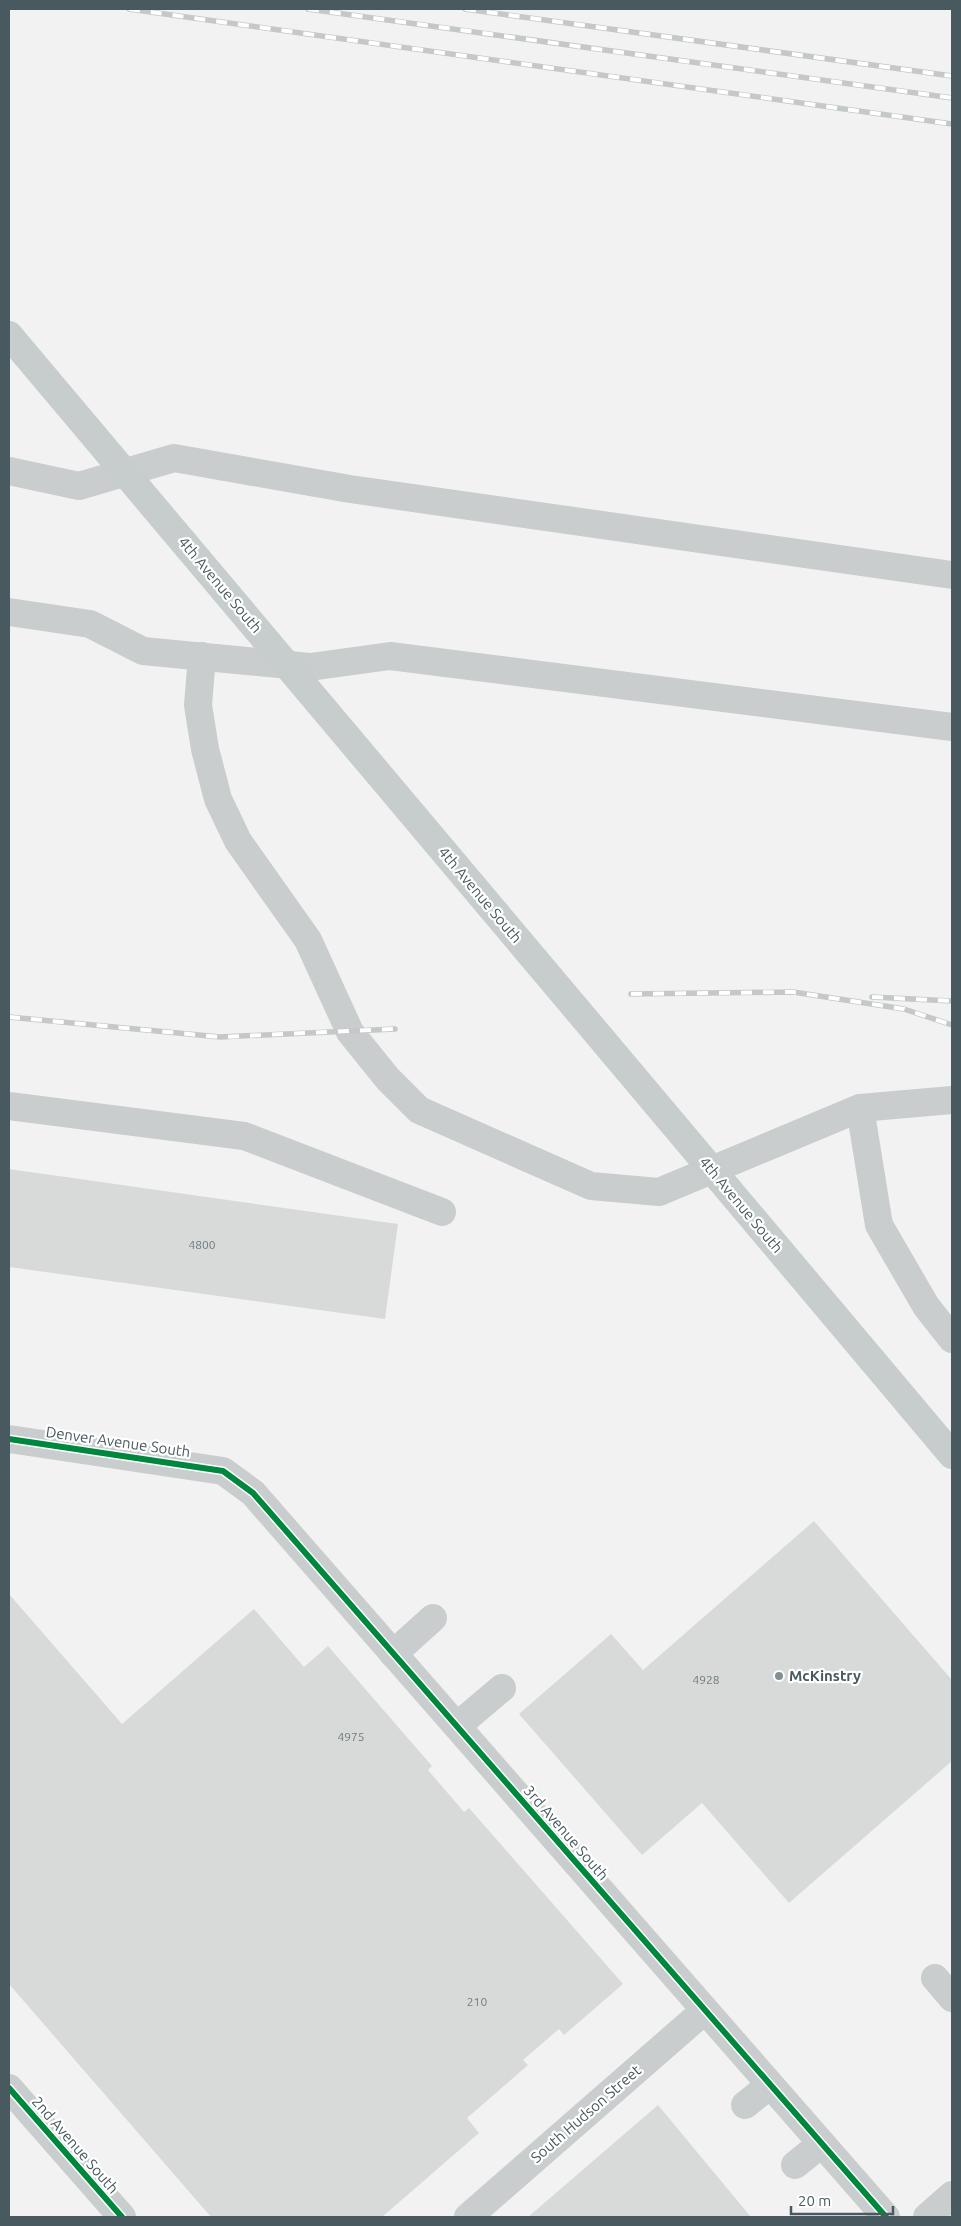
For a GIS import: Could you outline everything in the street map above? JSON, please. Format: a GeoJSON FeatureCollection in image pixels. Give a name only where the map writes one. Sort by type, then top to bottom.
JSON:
{"type":"FeatureCollection","features":[{"type":"Feature","properties":{"kind":"main road","name":"4th Avenue South"},"geometry":{"type":"LineString","coordinates":[[9,335],[952,1455]]}},
{"type":"Feature","properties":{"kind":"street"},"geometry":{"type":"LineString","coordinates":[[9,471],[79,486],[174,458],[350,489],[952,575]]}},
{"type":"Feature","properties":{"kind":"street"},"geometry":{"type":"LineString","coordinates":[[9,612],[90,624],[143,650],[310,667],[390,656],[952,727]]}},
{"type":"Feature","properties":{"kind":"street"},"geometry":{"type":"LineString","coordinates":[[202,656],[198,705],[205,749],[218,799],[226,816],[238,841],[308,940],[350,1032],[388,1079],[419,1110],[591,1186],[659,1192],[860,1108],[952,1100]]}},
{"type":"Feature","properties":{"kind":"street"},"geometry":{"type":"LineString","coordinates":[[9,1106],[244,1136],[442,1212]]}},
{"type":"Feature","properties":{"kind":"street"},"geometry":{"type":"LineString","coordinates":[[860,1108],[879,1224],[926,1306],[952,1339]]}},
{"type":"Feature","properties":{"kind":"street","name":"Denver Avenue South"},"geometry":{"type":"LineString","coordinates":[[9,1439],[223,1471]]}},
{"type":"Feature","properties":{"kind":"street","name":"3rd Avenue South"},"geometry":{"type":"LineString","coordinates":[[223,1471],[253,1493],[886,2217]]}},
{"type":"Feature","properties":{"kind":"street"},"geometry":{"type":"LineString","coordinates":[[393,1654],[434,1618]]}},
{"type":"Feature","properties":{"kind":"street"},"geometry":{"type":"LineString","coordinates":[[456,1726],[502,1688]]}},
{"type":"Feature","properties":{"kind":"street","name":"South Hudson Street"},"geometry":{"type":"LineString","coordinates":[[468,2217],[704,2011]]}},
{"type":"Feature","properties":{"kind":"street"},"geometry":{"type":"LineString","coordinates":[[745,2106],[770,2085]]}},
{"type":"Feature","properties":{"kind":"street","name":"2nd Avenue South"},"geometry":{"type":"LineString","coordinates":[[9,2088],[122,2217]]}},
{"type":"Feature","properties":{"kind":"street"},"geometry":{"type":"LineString","coordinates":[[795,2165],[821,2144]]}},
{"type":"Feature","properties":{"kind":"street"},"geometry":{"type":"LineString","coordinates":[[926,2217],[952,2195]]}},
{"type":"Feature","properties":{"kind":"building"},"geometry":{"type":"Polygon","coordinates":[[[9,1169],[398,1224],[385,1319],[9,1267],[9,1169]]]}},
{"type":"Feature","properties":{"kind":"building"},"geometry":{"type":"Polygon","coordinates":[[[814,1521],[952,1680],[952,1761],[789,1903],[702,1803],[642,1855],[519,1714],[611,1634],[643,1670],[814,1521]]]}},
{"type":"Feature","properties":{"kind":"building"},"geometry":{"type":"Polygon","coordinates":[[[9,1594],[122,1724],[254,1609],[304,1667],[328,1646],[432,1766],[428,1770],[464,1812],[469,1808],[623,1984],[564,2035],[559,2029],[523,2060],[528,2065],[467,2118],[479,2133],[382,2217],[211,2217],[9,1984],[9,1594]]]}},
{"type":"Feature","properties":{"kind":"building"},"geometry":{"type":"Polygon","coordinates":[[[658,2105],[751,2217],[528,2217],[658,2105]]]}},
{"type":"Feature","properties":{"kind":"railway"},"geometry":{"type":"LineString","coordinates":[[129,9],[952,124]]}},
{"type":"Feature","properties":{"kind":"railway"},"geometry":{"type":"LineString","coordinates":[[308,9],[952,98]]}},
{"type":"Feature","properties":{"kind":"railway"},"geometry":{"type":"LineString","coordinates":[[465,9],[952,76]]}},
{"type":"Feature","properties":{"kind":"railway"},"geometry":{"type":"LineString","coordinates":[[631,994],[793,992],[904,1009],[952,1025]]}},
{"type":"Feature","properties":{"kind":"railway"},"geometry":{"type":"LineString","coordinates":[[872,997],[952,1001]]}},
{"type":"Feature","properties":{"kind":"railway"},"geometry":{"type":"LineString","coordinates":[[9,1017],[220,1037],[395,1029]]}},
{"type":"Feature","properties":{"kind":"cycle path"},"geometry":{"type":"LineString","coordinates":[[9,1439],[223,1471],[253,1493],[886,2217]]}},
{"type":"Feature","properties":{"kind":"cycle path"},"geometry":{"type":"LineString","coordinates":[[9,2088],[122,2217]]}},
{"type":"Feature","properties":{"kind":"place","name":"McKinstry"},"geometry":{"type":"Point","coordinates":[779,1676]}}]}
